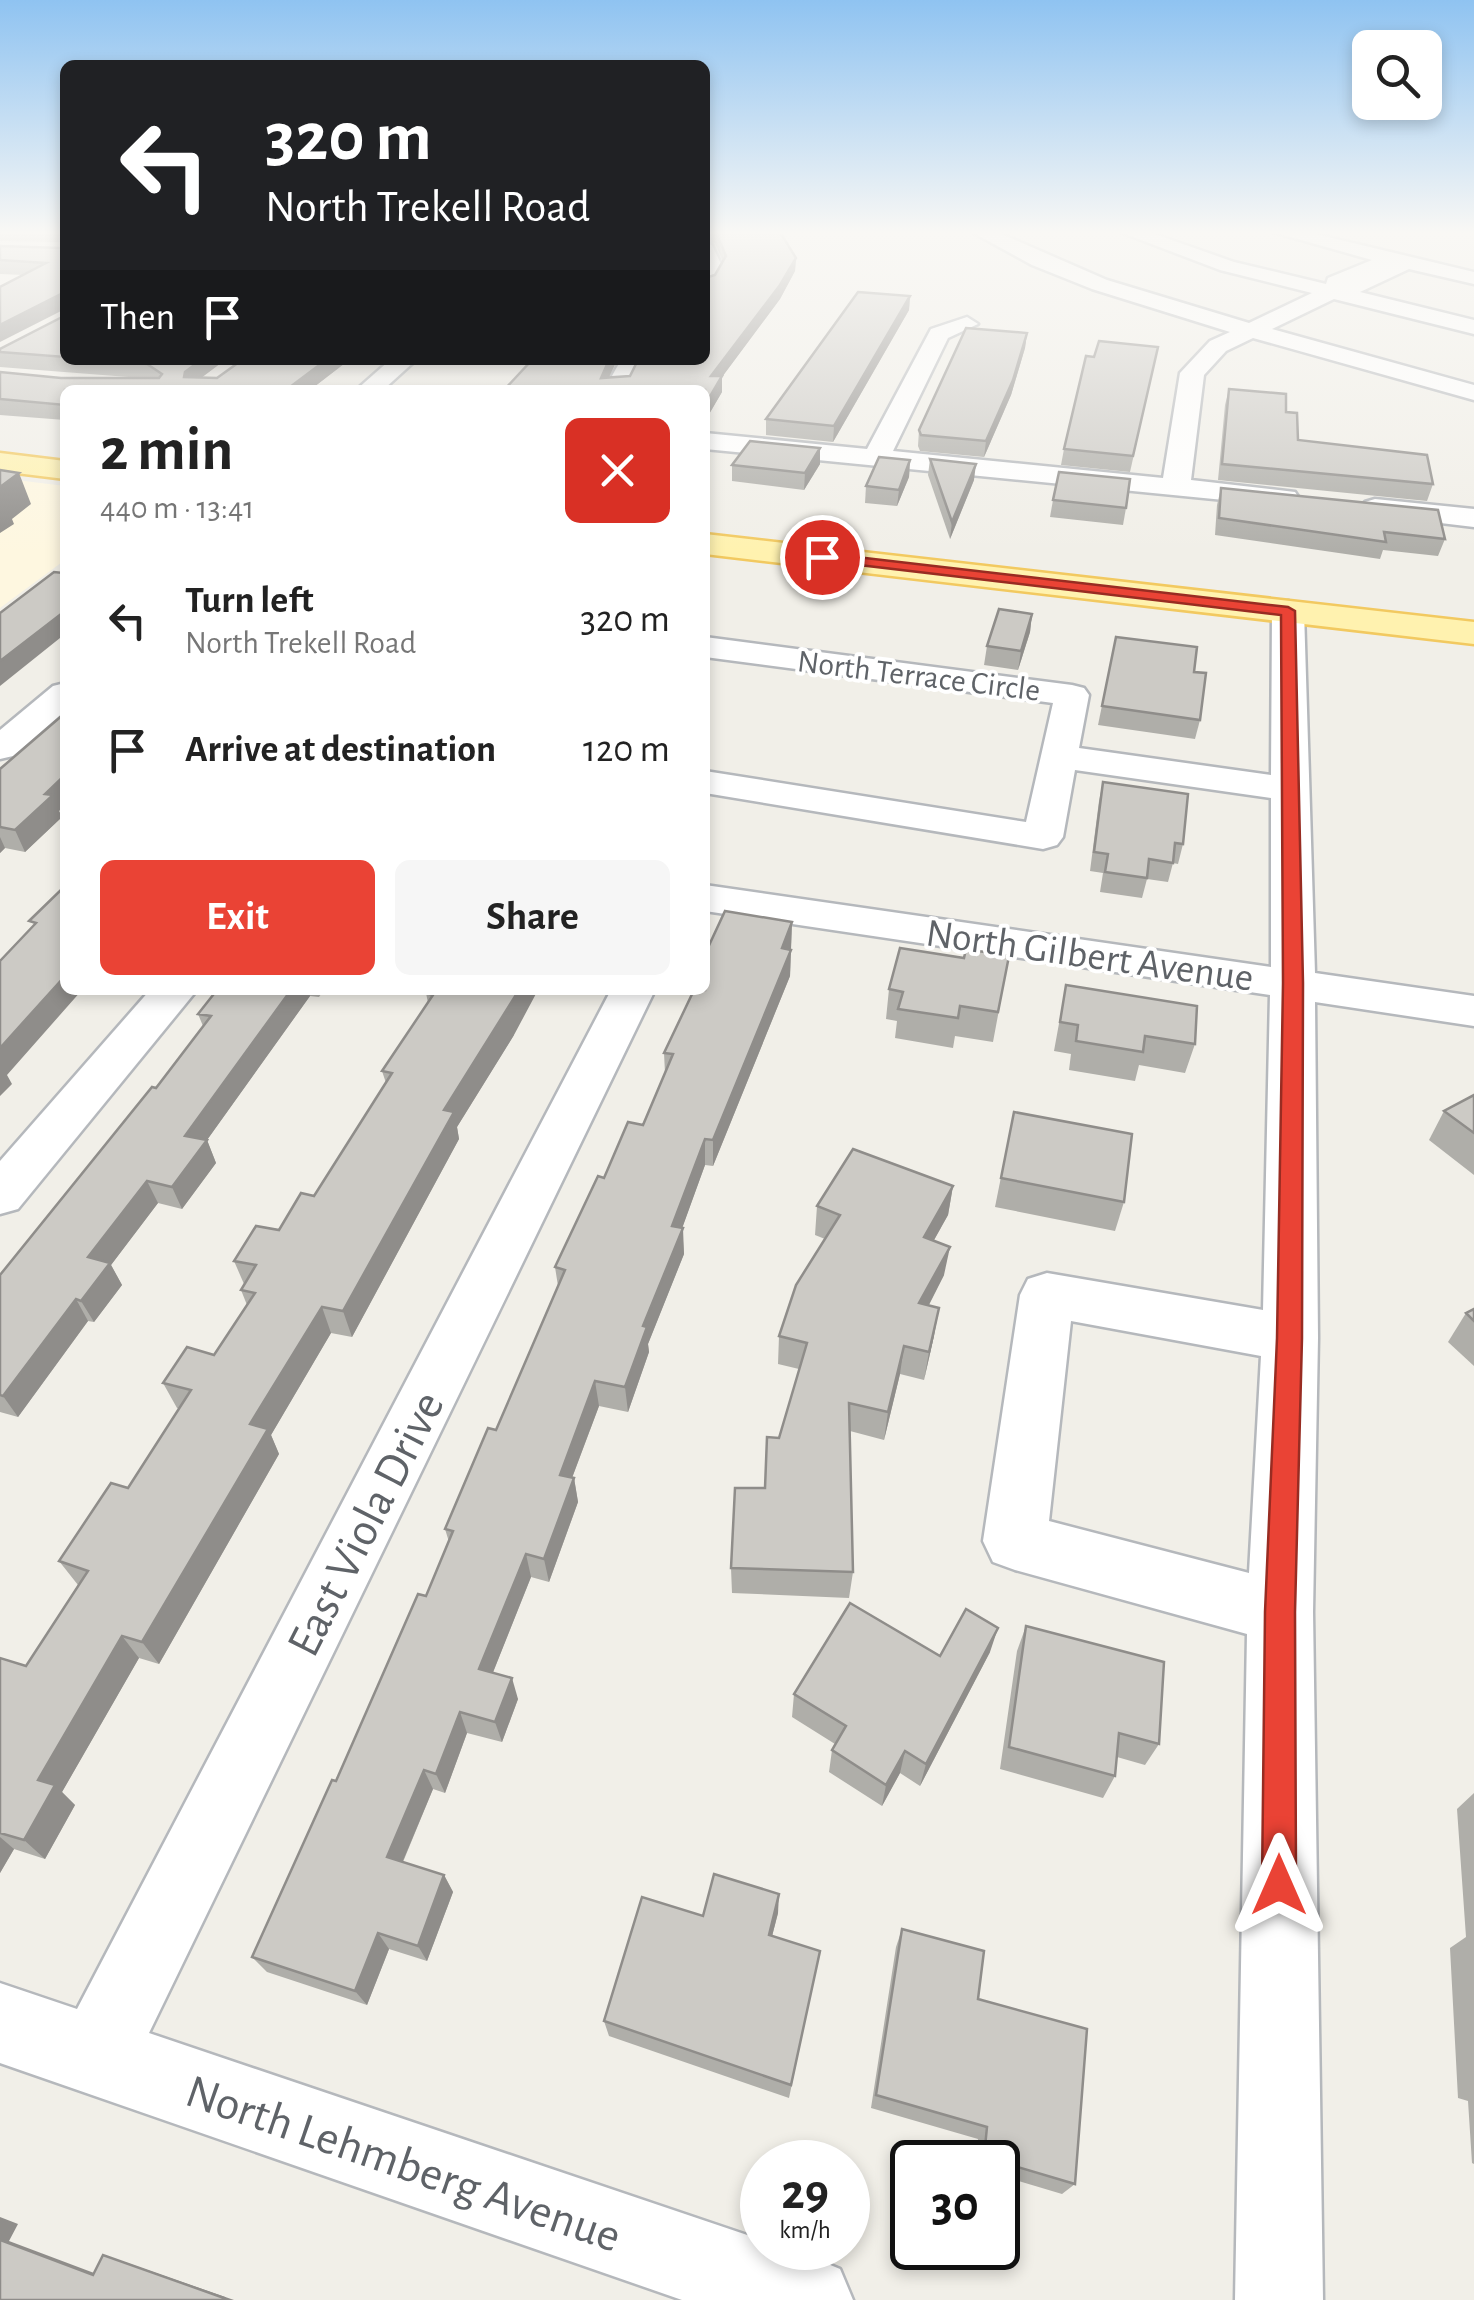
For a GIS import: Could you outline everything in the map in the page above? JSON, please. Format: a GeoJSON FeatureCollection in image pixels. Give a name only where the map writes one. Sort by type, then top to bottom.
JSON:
{"type":"FeatureCollection","features":[{"type":"Feature","properties":{"kind":"main road"},"geometry":{"type":"LineString","coordinates":[[0,462],[60,469]]}},
{"type":"Feature","properties":{"kind":"main road"},"geometry":{"type":"LineString","coordinates":[[710,545],[1474,633]]}},
{"type":"Feature","properties":{"kind":"street"},"geometry":{"type":"LineString","coordinates":[[877,456],[935,339]]}},
{"type":"Feature","properties":{"kind":"street"},"geometry":{"type":"LineString","coordinates":[[1176,486],[1192,373],[1218,346],[1230,339]]}},
{"type":"Feature","properties":{"kind":"street"},"geometry":{"type":"LineString","coordinates":[[1289,339],[1402,369],[1474,393]]}},
{"type":"Feature","properties":{"kind":"street"},"geometry":{"type":"LineString","coordinates":[[374,385],[398,365]]}},
{"type":"Feature","properties":{"kind":"street"},"geometry":{"type":"LineString","coordinates":[[710,440],[1307,501]]}},
{"type":"Feature","properties":{"kind":"street"},"geometry":{"type":"LineString","coordinates":[[1344,505],[1474,518]]}},
{"type":"Feature","properties":{"kind":"street"},"geometry":{"type":"LineString","coordinates":[[1279,2300],[1280,1612],[1290,1338],[1293,983],[1288,611]]}},
{"type":"Feature","properties":{"kind":"street","name":"North Terrace Circle"},"geometry":{"type":"LineString","coordinates":[[710,658],[1072,695],[1043,837],[710,783]]}},
{"type":"Feature","properties":{"kind":"street"},"geometry":{"type":"LineString","coordinates":[[7,736],[60,697]]}},
{"type":"Feature","properties":{"kind":"street","name":"North Terrace Circle"},"geometry":{"type":"LineString","coordinates":[[1058,756],[1289,789]]}},
{"type":"Feature","properties":{"kind":"street","name":"North Gilbert Avenue"},"geometry":{"type":"LineString","coordinates":[[710,899],[1474,1012]]}},
{"type":"Feature","properties":{"kind":"street"},"geometry":{"type":"LineString","coordinates":[[0,1195],[171,995]]}},
{"type":"Feature","properties":{"kind":"street","name":"East Viola Drive"},"geometry":{"type":"LineString","coordinates":[[95,2057],[630,995]]}},
{"type":"Feature","properties":{"kind":"street"},"geometry":{"type":"LineString","coordinates":[[1280,1612],[1015,1541],[1046,1296],[1290,1338]]}},
{"type":"Feature","properties":{"kind":"street","name":"North Lehmberg Avenue"},"geometry":{"type":"LineString","coordinates":[[0,2022],[809,2300]]}},
{"type":"Feature","properties":{"kind":"shaded area"},"geometry":{"type":"Polygon","coordinates":[[[0,478],[60,485],[60,564],[0,608],[0,478]]]}},
{"type":"Feature","properties":{"kind":"building"},"geometry":{"type":"Polygon","coordinates":[[[19,339],[60,339],[60,357],[0,349],[19,339]]]}},
{"type":"Feature","properties":{"kind":"building"},"geometry":{"type":"Polygon","coordinates":[[[710,339],[739,339],[711,376],[722,376],[710,396],[710,385],[509,385],[527,365],[607,365],[601,378],[630,376],[636,365],[710,365],[710,339]]]}},
{"type":"Feature","properties":{"kind":"building"},"geometry":{"type":"Polygon","coordinates":[[[824,339],[885,339],[834,426],[766,419],[824,339]]]}},
{"type":"Feature","properties":{"kind":"building"},"geometry":{"type":"Polygon","coordinates":[[[961,339],[1025,339],[1013,380],[986,441],[921,435],[919,430],[961,339]]]}},
{"type":"Feature","properties":{"kind":"building"},"geometry":{"type":"Polygon","coordinates":[[[1099,341],[1158,347],[1133,456],[1064,449],[1086,356],[1094,357],[1099,341]]]}},
{"type":"Feature","properties":{"kind":"building"},"geometry":{"type":"Polygon","coordinates":[[[148,365],[194,365],[184,377],[217,378],[235,365],[319,365],[293,385],[60,385],[60,405],[0,399],[0,372],[61,378],[159,378],[162,374],[148,365]]]}},
{"type":"Feature","properties":{"kind":"building"},"geometry":{"type":"Polygon","coordinates":[[[1229,389],[1286,394],[1286,412],[1297,413],[1298,440],[1427,455],[1433,484],[1222,464],[1229,389]]]}},
{"type":"Feature","properties":{"kind":"building"},"geometry":{"type":"Polygon","coordinates":[[[750,441],[820,448],[805,473],[732,465],[750,441]]]}},
{"type":"Feature","properties":{"kind":"building"},"geometry":{"type":"Polygon","coordinates":[[[879,457],[910,460],[899,490],[866,486],[879,457]]]}},
{"type":"Feature","properties":{"kind":"building"},"geometry":{"type":"Polygon","coordinates":[[[930,459],[976,464],[952,522],[930,459]]]}},
{"type":"Feature","properties":{"kind":"building"},"geometry":{"type":"Polygon","coordinates":[[[0,470],[19,473],[0,487],[0,470]]]}},
{"type":"Feature","properties":{"kind":"building"},"geometry":{"type":"Polygon","coordinates":[[[1059,472],[1130,479],[1126,508],[1053,500],[1059,472]]]}},
{"type":"Feature","properties":{"kind":"building"},"geometry":{"type":"Polygon","coordinates":[[[1221,488],[1438,510],[1445,539],[1384,532],[1386,542],[1219,518],[1221,488]]]}},
{"type":"Feature","properties":{"kind":"building"},"geometry":{"type":"Polygon","coordinates":[[[54,572],[60,573],[60,615],[0,661],[0,613],[54,572]]]}},
{"type":"Feature","properties":{"kind":"building"},"geometry":{"type":"Polygon","coordinates":[[[999,609],[1032,614],[1021,651],[987,646],[999,609]]]}},
{"type":"Feature","properties":{"kind":"building"},"geometry":{"type":"Polygon","coordinates":[[[1116,637],[1197,647],[1194,672],[1206,673],[1200,720],[1102,706],[1116,637]]]}},
{"type":"Feature","properties":{"kind":"building"},"geometry":{"type":"Polygon","coordinates":[[[60,717],[60,780],[45,794],[53,795],[15,830],[0,827],[0,769],[60,717]]]}},
{"type":"Feature","properties":{"kind":"building"},"geometry":{"type":"Polygon","coordinates":[[[1103,782],[1188,794],[1183,844],[1175,843],[1173,863],[1149,859],[1147,878],[1105,872],[1108,854],[1094,852],[1103,782]]]}},
{"type":"Feature","properties":{"kind":"building"},"geometry":{"type":"Polygon","coordinates":[[[60,891],[60,982],[0,1048],[0,961],[36,923],[29,921],[60,891]]]}},
{"type":"Feature","properties":{"kind":"building"},"geometry":{"type":"Polygon","coordinates":[[[725,911],[792,922],[782,948],[791,950],[713,1140],[705,1139],[672,1226],[683,1228],[643,1326],[647,1327],[625,1387],[595,1381],[560,1475],[574,1478],[544,1559],[526,1554],[479,1669],[512,1678],[495,1722],[460,1712],[436,1774],[424,1770],[387,1857],[444,1875],[418,1946],[378,1933],[355,1991],[252,1957],[332,1780],[336,1781],[418,1594],[426,1596],[453,1531],[445,1529],[488,1428],[496,1430],[565,1270],[555,1267],[598,1176],[604,1178],[628,1122],[643,1125],[673,1054],[664,1053],[692,995],[710,995],[710,943],[725,911]]]}},
{"type":"Feature","properties":{"kind":"building"},"geometry":{"type":"Polygon","coordinates":[[[900,948],[964,958],[966,949],[1009,956],[998,1012],[960,1006],[958,1018],[898,1009],[903,992],[889,989],[900,948]]]}},
{"type":"Feature","properties":{"kind":"building"},"geometry":{"type":"Polygon","coordinates":[[[1066,985],[1197,1006],[1195,1044],[1145,1036],[1143,1052],[1076,1041],[1078,1025],[1060,1022],[1066,985]]]}},
{"type":"Feature","properties":{"kind":"building"},"geometry":{"type":"Polygon","coordinates":[[[213,995],[287,995],[185,1136],[207,1140],[172,1187],[147,1181],[88,1257],[110,1263],[81,1301],[76,1299],[0,1395],[0,1275],[211,1016],[198,1014],[213,995]]]}},
{"type":"Feature","properties":{"kind":"building"},"geometry":{"type":"Polygon","coordinates":[[[433,995],[516,995],[444,1110],[454,1112],[343,1311],[322,1307],[250,1424],[268,1429],[142,1642],[122,1636],[38,1780],[55,1785],[24,1840],[0,1833],[0,1658],[26,1666],[88,1571],[59,1561],[111,1483],[128,1488],[191,1390],[163,1383],[187,1347],[214,1355],[255,1293],[241,1290],[256,1265],[234,1261],[256,1226],[279,1230],[301,1193],[314,1196],[392,1073],[382,1071],[433,995]]]}},
{"type":"Feature","properties":{"kind":"building"},"geometry":{"type":"Polygon","coordinates":[[[1474,1095],[1474,1133],[1444,1111],[1474,1095]]]}},
{"type":"Feature","properties":{"kind":"building"},"geometry":{"type":"Polygon","coordinates":[[[1014,1112],[1132,1134],[1124,1202],[1001,1178],[1014,1112]]]}},
{"type":"Feature","properties":{"kind":"building"},"geometry":{"type":"Polygon","coordinates":[[[853,1149],[953,1186],[924,1237],[950,1247],[919,1303],[939,1308],[929,1352],[904,1346],[888,1412],[849,1403],[853,1572],[731,1568],[735,1488],[765,1488],[767,1437],[779,1438],[807,1343],[779,1336],[796,1285],[840,1215],[817,1206],[853,1149]]]}},
{"type":"Feature","properties":{"kind":"building"},"geometry":{"type":"Polygon","coordinates":[[[850,1603],[940,1656],[966,1609],[998,1628],[926,1764],[905,1751],[886,1785],[832,1750],[846,1726],[794,1694],[850,1603]]]}},
{"type":"Feature","properties":{"kind":"building"},"geometry":{"type":"Polygon","coordinates":[[[1026,1626],[1164,1662],[1159,1744],[1119,1733],[1115,1776],[1009,1747],[1026,1626]]]}},
{"type":"Feature","properties":{"kind":"building"},"geometry":{"type":"Polygon","coordinates":[[[714,1874],[779,1894],[769,1935],[820,1951],[791,2085],[604,2021],[642,1897],[703,1916],[714,1874]]]}},
{"type":"Feature","properties":{"kind":"building"},"geometry":{"type":"Polygon","coordinates":[[[902,1929],[984,1951],[978,1999],[1087,2029],[1075,2184],[1020,2168],[1020,2140],[986,2140],[987,2127],[876,2095],[902,1929]]]}},
{"type":"Feature","properties":{"kind":"building"},"geometry":{"type":"Polygon","coordinates":[[[0,2240],[93,2275],[103,2255],[224,2298],[0,2300],[0,2240]]]}},
{"type":"Feature","properties":{"kind":"route"},"geometry":{"type":"LineString","coordinates":[[822,557],[1288,611],[1293,983],[1290,1338],[1280,1612],[1279,1885]]}}]}
